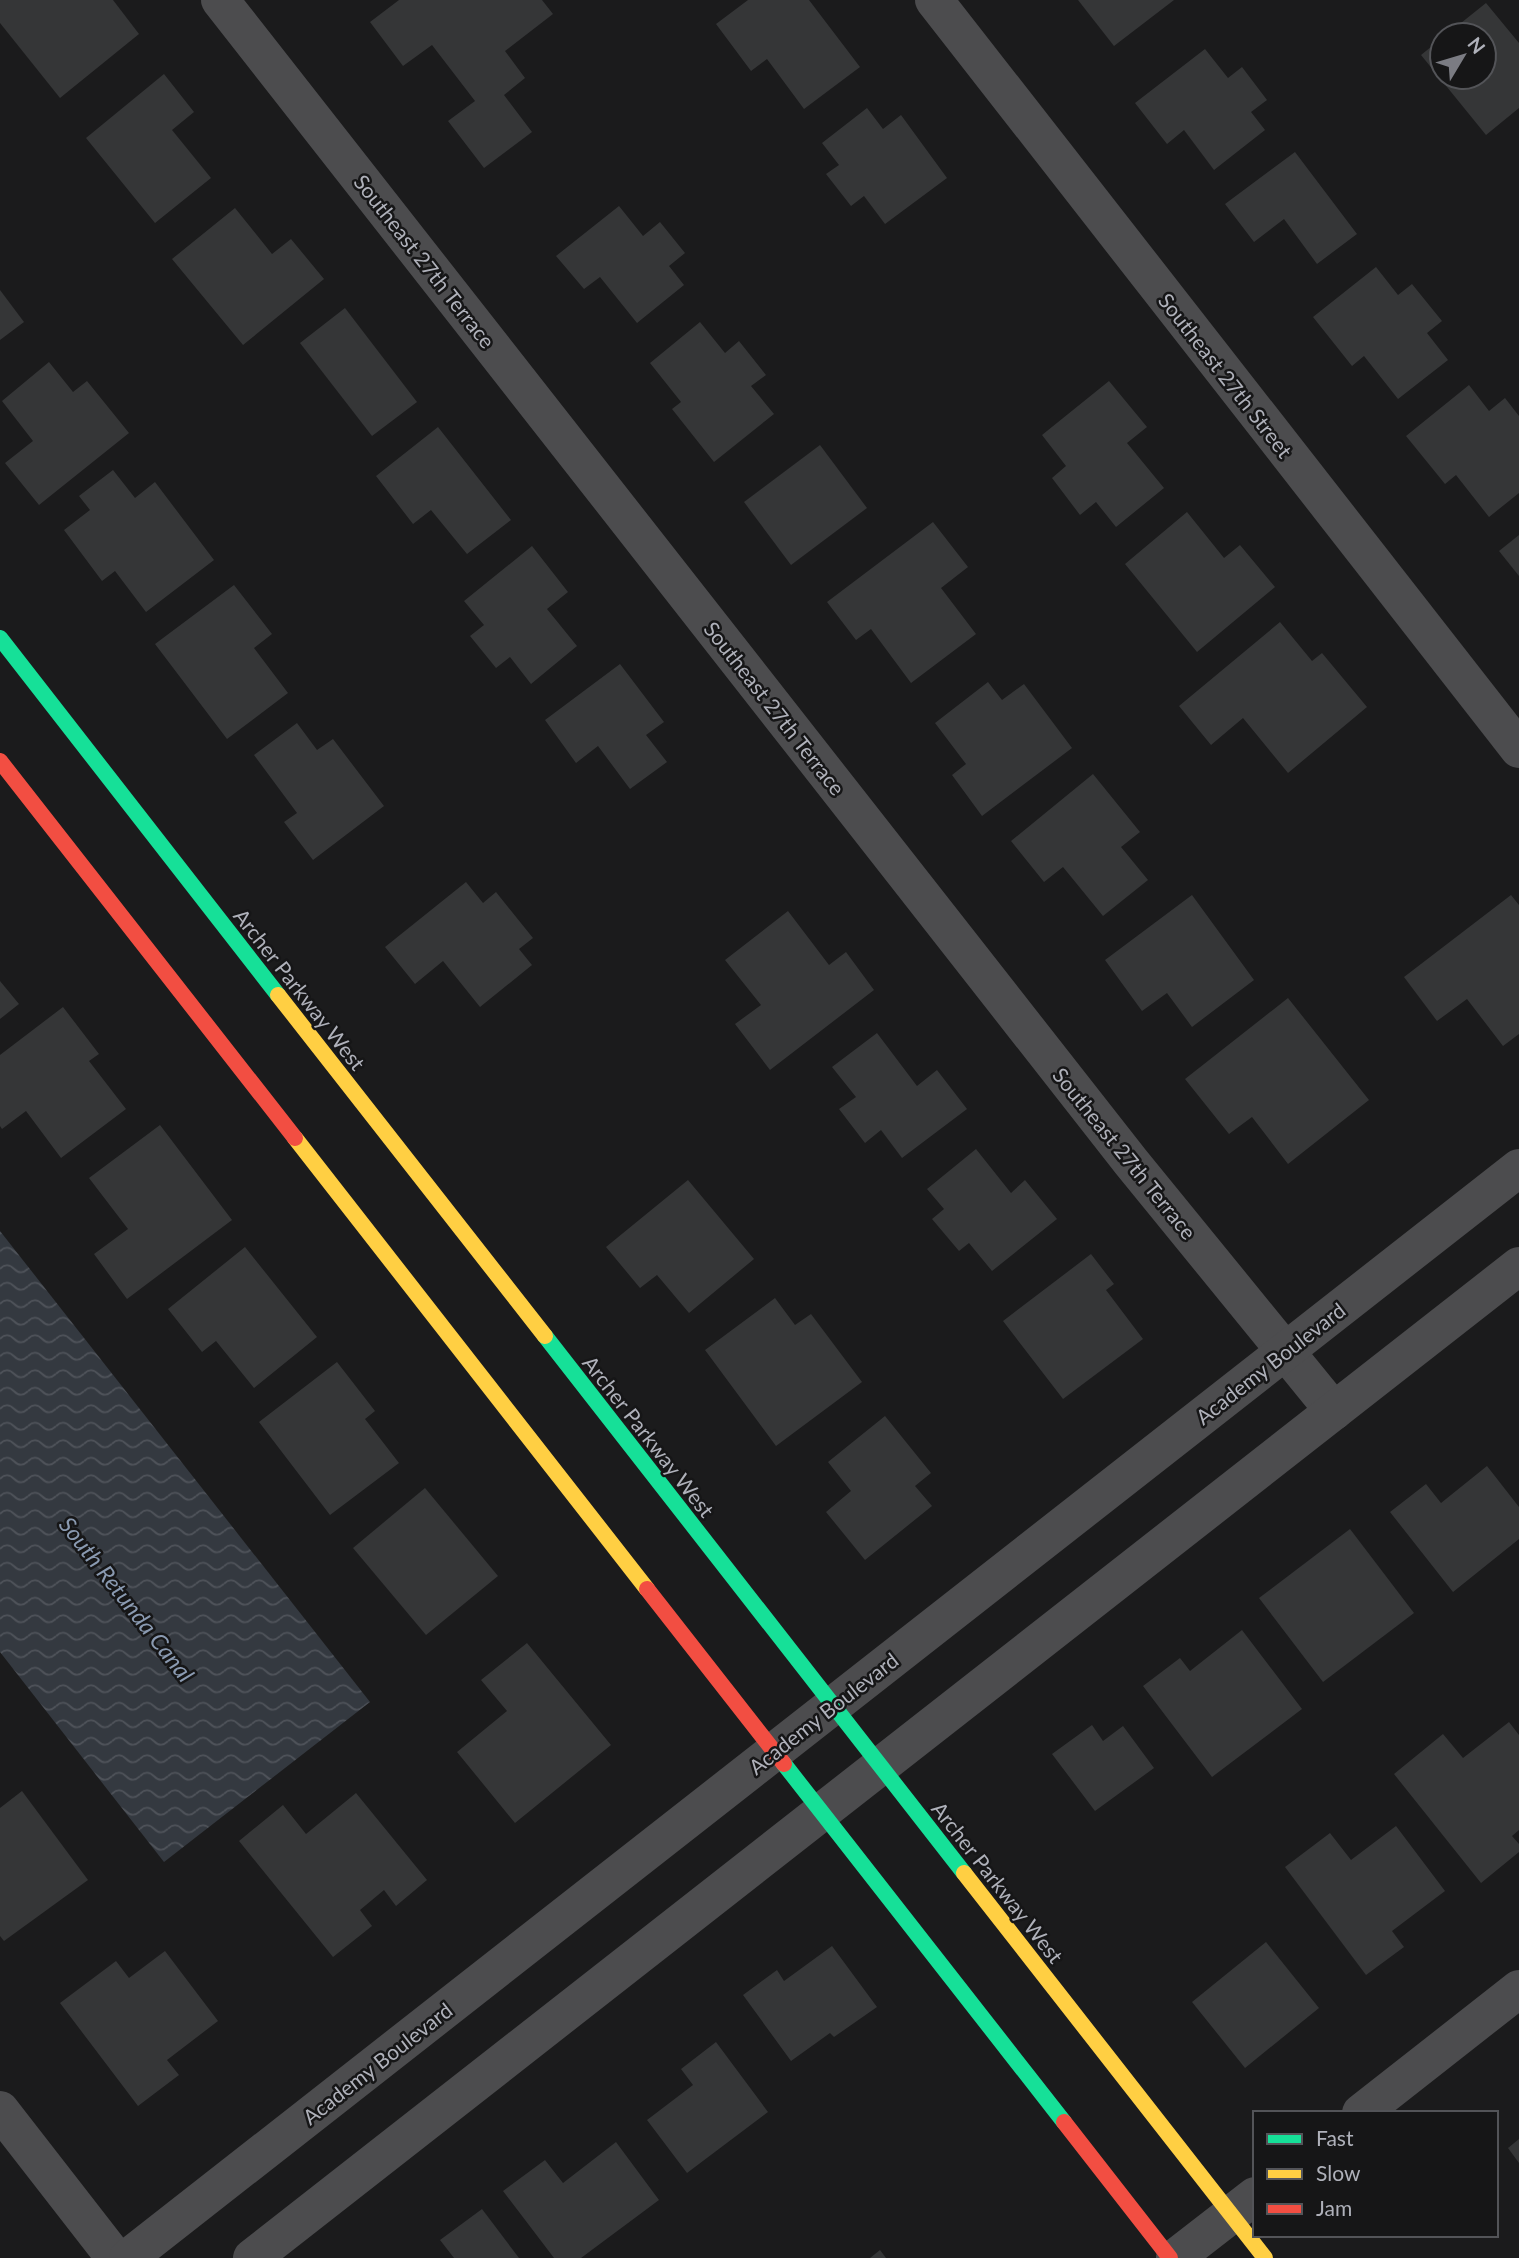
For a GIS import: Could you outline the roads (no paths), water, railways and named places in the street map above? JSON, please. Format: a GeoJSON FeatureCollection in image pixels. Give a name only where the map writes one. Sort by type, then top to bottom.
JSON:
{"type":"FeatureCollection","features":[{"type":"Feature","properties":{"kind":"street","name":"Southeast 27th Terrace"},"geometry":{"type":"LineString","coordinates":[[220,0],[1131,1162],[1334,1411]]}},
{"type":"Feature","properties":{"kind":"street","name":"Southeast 27th Street"},"geometry":{"type":"LineString","coordinates":[[934,0],[1519,749]]}},
{"type":"Feature","properties":{"kind":"street","name":"Archer Parkway West"},"geometry":{"type":"LineString","coordinates":[[0,638],[881,1767],[1243,2205],[1253,2229]]}},
{"type":"Feature","properties":{"kind":"street"},"geometry":{"type":"LineString","coordinates":[[0,761],[1172,2258],[1243,2205]]}},
{"type":"Feature","properties":{"kind":"street","name":"Academy Boulevard"},"geometry":{"type":"LineString","coordinates":[[128,2258],[1519,1168]]}},
{"type":"Feature","properties":{"kind":"street"},"geometry":{"type":"LineString","coordinates":[[252,2258],[1519,1266]]}},
{"type":"Feature","properties":{"kind":"street"},"geometry":{"type":"LineString","coordinates":[[1364,2111],[1519,1989]]}},
{"type":"Feature","properties":{"kind":"street"},"geometry":{"type":"LineString","coordinates":[[0,2110],[115,2258]]}},
{"type":"Feature","properties":{"kind":"street","name":"Archer Parkway West"},"geometry":{"type":"LineString","coordinates":[[1256,2237],[1265,2258]]}},
{"type":"Feature","properties":{"kind":"water","name":"South Retunda Canal"},"geometry":{"type":"Polygon","coordinates":[[[0,1231],[370,1702],[164,1862],[0,1652],[0,1231]]]}}]}
